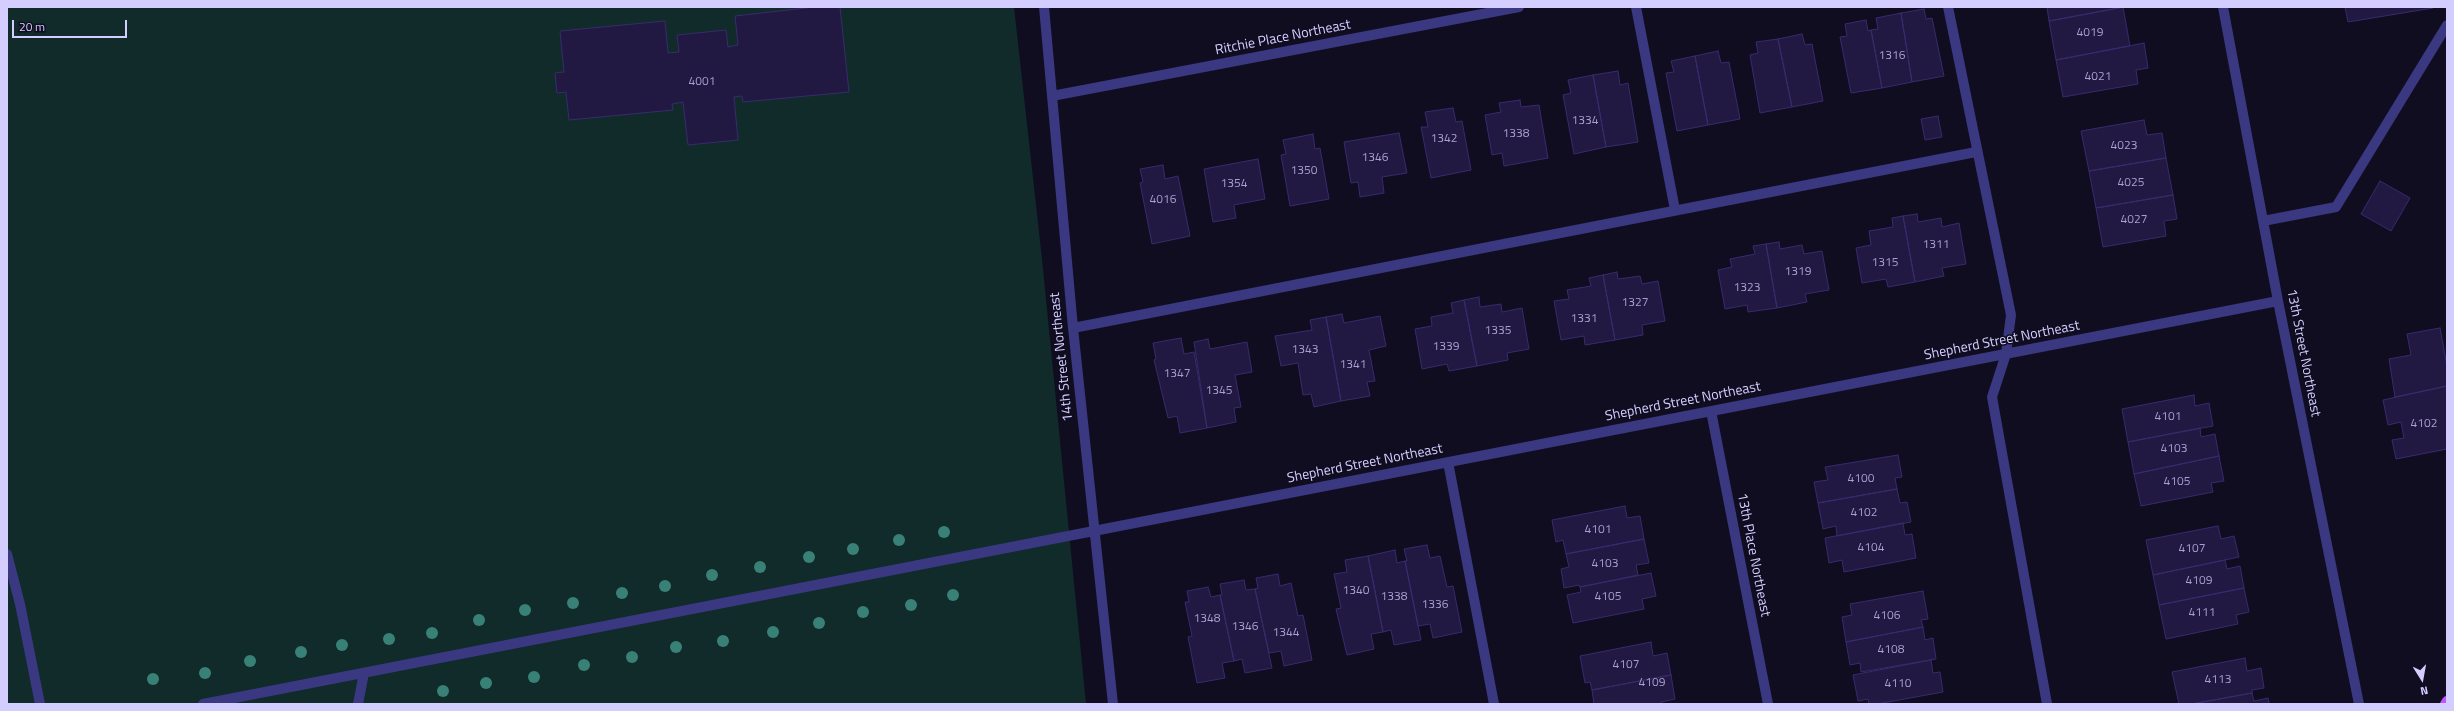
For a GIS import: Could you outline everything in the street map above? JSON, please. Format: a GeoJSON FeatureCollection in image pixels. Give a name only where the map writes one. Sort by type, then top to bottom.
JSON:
{"type":"FeatureCollection","features":[{"type":"Feature","properties":{"kind":"street","name":"14th Street Northeast"},"geometry":{"type":"LineString","coordinates":[[1044,7],[1073,328],[1113,704]]}},
{"type":"Feature","properties":{"kind":"street","name":"Ritchie Place Northeast"},"geometry":{"type":"LineString","coordinates":[[1052,96],[1519,7]]}},
{"type":"Feature","properties":{"kind":"street"},"geometry":{"type":"LineString","coordinates":[[1636,7],[1675,210]]}},
{"type":"Feature","properties":{"kind":"street"},"geometry":{"type":"LineString","coordinates":[[1948,7],[1976,152],[2011,315],[2006,354],[1992,397],[2047,704]]}},
{"type":"Feature","properties":{"kind":"street","name":"13th Street Northeast"},"geometry":{"type":"LineString","coordinates":[[2223,7],[2278,301],[2359,704]]}},
{"type":"Feature","properties":{"kind":"street"},"geometry":{"type":"LineString","coordinates":[[2263,221],[2336,207],[2447,25]]}},
{"type":"Feature","properties":{"kind":"street"},"geometry":{"type":"LineString","coordinates":[[1073,328],[1976,152]]}},
{"type":"Feature","properties":{"kind":"street","name":"Shepherd Street Northeast"},"geometry":{"type":"LineString","coordinates":[[203,704],[2278,301]]}},
{"type":"Feature","properties":{"kind":"street","name":"13th Place Northeast"},"geometry":{"type":"LineString","coordinates":[[1711,411],[1768,704]]}},
{"type":"Feature","properties":{"kind":"street"},"geometry":{"type":"LineString","coordinates":[[1448,462],[1494,704]]}},
{"type":"Feature","properties":{"kind":"street"},"geometry":{"type":"LineString","coordinates":[[7,554],[20,604],[40,704]]}},
{"type":"Feature","properties":{"kind":"street"},"geometry":{"type":"LineString","coordinates":[[358,704],[364,673]]}},
{"type":"Feature","properties":{"kind":"green space"},"geometry":{"type":"Polygon","coordinates":[[[7,7],[1014,7],[1042,259],[1086,704],[7,704],[7,7]]]}},
{"type":"Feature","properties":{"kind":"building"},"geometry":{"type":"Polygon","coordinates":[[[815,7],[840,7],[849,92],[743,102],[742,96],[734,97],[738,140],[688,145],[683,102],[672,104],[673,110],[569,120],[566,92],[557,93],[555,73],[564,72],[560,31],[665,21],[668,53],[679,52],[677,35],[726,30],[728,47],[738,45],[735,16],[815,7]]]}},
{"type":"Feature","properties":{"kind":"building"},"geometry":{"type":"Polygon","coordinates":[[[2047,7],[2125,7],[2049,21],[2047,7]]]}},
{"type":"Feature","properties":{"kind":"building"},"geometry":{"type":"Polygon","coordinates":[[[2123,7],[2130,46],[2056,60],[2049,21],[2123,7]]]}},
{"type":"Feature","properties":{"kind":"building"},"geometry":{"type":"Polygon","coordinates":[[[2345,7],[2432,7],[2433,8],[2348,22],[2345,7]]]}},
{"type":"Feature","properties":{"kind":"building"},"geometry":{"type":"Polygon","coordinates":[[[1924,9],[1926,19],[1932,18],[1944,76],[1912,82],[1901,13],[1924,9]]]}},
{"type":"Feature","properties":{"kind":"building"},"geometry":{"type":"Polygon","coordinates":[[[1901,13],[1912,82],[1882,88],[1871,30],[1878,29],[1876,18],[1901,13]]]}},
{"type":"Feature","properties":{"kind":"building"},"geometry":{"type":"Polygon","coordinates":[[[1866,20],[1868,31],[1871,30],[1882,88],[1851,93],[1840,37],[1847,36],[1845,24],[1866,20]]]}},
{"type":"Feature","properties":{"kind":"building"},"geometry":{"type":"Polygon","coordinates":[[[1802,34],[1805,45],[1812,44],[1823,101],[1792,107],[1778,39],[1802,34]]]}},
{"type":"Feature","properties":{"kind":"building"},"geometry":{"type":"Polygon","coordinates":[[[1778,39],[1792,107],[1760,113],[1750,55],[1758,53],[1756,42],[1778,39]]]}},
{"type":"Feature","properties":{"kind":"building"},"geometry":{"type":"Polygon","coordinates":[[[2144,43],[2148,68],[2136,70],[2138,84],[2063,97],[2056,60],[2144,43]]]}},
{"type":"Feature","properties":{"kind":"building"},"geometry":{"type":"Polygon","coordinates":[[[1718,51],[1721,63],[1729,62],[1740,119],[1708,125],[1695,56],[1718,51]]]}},
{"type":"Feature","properties":{"kind":"building"},"geometry":{"type":"Polygon","coordinates":[[[1695,56],[1708,125],[1677,131],[1666,73],[1674,72],[1671,61],[1695,56]]]}},
{"type":"Feature","properties":{"kind":"building"},"geometry":{"type":"Polygon","coordinates":[[[1618,71],[1620,85],[1628,83],[1638,142],[1606,147],[1593,75],[1618,71]]]}},
{"type":"Feature","properties":{"kind":"building"},"geometry":{"type":"Polygon","coordinates":[[[1593,75],[1606,147],[1574,154],[1563,95],[1571,93],[1568,80],[1593,75]]]}},
{"type":"Feature","properties":{"kind":"building"},"geometry":{"type":"Polygon","coordinates":[[[1520,100],[1521,107],[1539,105],[1548,158],[1504,166],[1502,153],[1492,155],[1485,115],[1501,112],[1499,103],[1520,100]]]}},
{"type":"Feature","properties":{"kind":"building"},"geometry":{"type":"Polygon","coordinates":[[[1453,108],[1456,122],[1462,121],[1471,170],[1431,178],[1421,127],[1428,127],[1425,112],[1453,108]]]}},
{"type":"Feature","properties":{"kind":"building"},"geometry":{"type":"Polygon","coordinates":[[[1938,116],[1942,137],[1925,140],[1921,119],[1938,116]]]}},
{"type":"Feature","properties":{"kind":"building"},"geometry":{"type":"Polygon","coordinates":[[[2144,120],[2147,135],[2162,133],[2166,158],[2089,171],[2081,131],[2144,120]]]}},
{"type":"Feature","properties":{"kind":"building"},"geometry":{"type":"Polygon","coordinates":[[[1399,133],[1407,173],[1382,177],[1384,193],[1360,197],[1358,182],[1351,183],[1344,142],[1399,133]]]}},
{"type":"Feature","properties":{"kind":"building"},"geometry":{"type":"Polygon","coordinates":[[[1313,134],[1315,149],[1320,148],[1329,199],[1290,206],[1281,155],[1286,154],[1283,140],[1313,134]]]}},
{"type":"Feature","properties":{"kind":"building"},"geometry":{"type":"Polygon","coordinates":[[[2166,158],[2173,195],[2096,208],[2089,171],[2166,158]]]}},
{"type":"Feature","properties":{"kind":"building"},"geometry":{"type":"Polygon","coordinates":[[[1258,159],[1265,199],[1234,205],[1236,218],[1213,222],[1204,169],[1258,159]]]}},
{"type":"Feature","properties":{"kind":"building"},"geometry":{"type":"Polygon","coordinates":[[[1163,165],[1165,179],[1178,176],[1190,236],[1152,244],[1140,183],[1143,182],[1140,169],[1163,165]]]}},
{"type":"Feature","properties":{"kind":"building"},"geometry":{"type":"Polygon","coordinates":[[[2380,181],[2410,198],[2391,231],[2361,214],[2380,181]]]}},
{"type":"Feature","properties":{"kind":"building"},"geometry":{"type":"Polygon","coordinates":[[[2173,195],[2177,219],[2164,221],[2166,236],[2103,247],[2096,208],[2173,195]]]}},
{"type":"Feature","properties":{"kind":"building"},"geometry":{"type":"Polygon","coordinates":[[[1917,214],[1918,222],[1941,218],[1942,227],[1959,223],[1966,264],[1942,268],[1944,276],[1915,282],[1903,216],[1917,214]]]}},
{"type":"Feature","properties":{"kind":"building"},"geometry":{"type":"Polygon","coordinates":[[[1903,216],[1915,282],[1888,287],[1886,279],[1862,283],[1856,248],[1871,245],[1869,231],[1893,227],[1892,218],[1903,216]]]}},
{"type":"Feature","properties":{"kind":"building"},"geometry":{"type":"Polygon","coordinates":[[[1779,242],[1780,249],[1802,245],[1804,254],[1822,251],[1829,290],[1805,294],[1807,302],[1777,308],[1766,244],[1779,242]]]}},
{"type":"Feature","properties":{"kind":"building"},"geometry":{"type":"Polygon","coordinates":[[[1766,244],[1777,308],[1748,312],[1747,305],[1725,309],[1718,270],[1732,267],[1730,259],[1755,254],[1753,246],[1766,244]]]}},
{"type":"Feature","properties":{"kind":"building"},"geometry":{"type":"Polygon","coordinates":[[[1617,272],[1618,279],[1640,276],[1642,284],[1658,281],[1665,321],[1642,325],[1643,335],[1615,340],[1603,275],[1617,272]]]}},
{"type":"Feature","properties":{"kind":"building"},"geometry":{"type":"Polygon","coordinates":[[[1603,275],[1615,340],[1585,345],[1584,336],[1561,340],[1554,301],[1569,299],[1567,290],[1591,286],[1589,278],[1603,275]]]}},
{"type":"Feature","properties":{"kind":"building"},"geometry":{"type":"Polygon","coordinates":[[[1479,297],[1480,307],[1501,304],[1502,312],[1522,308],[1529,349],[1507,353],[1508,360],[1477,366],[1464,300],[1479,297]]]}},
{"type":"Feature","properties":{"kind":"building"},"geometry":{"type":"Polygon","coordinates":[[[1464,300],[1477,366],[1449,371],[1447,364],[1422,369],[1415,329],[1432,326],[1431,317],[1453,313],[1451,303],[1464,300]]]}},
{"type":"Feature","properties":{"kind":"building"},"geometry":{"type":"Polygon","coordinates":[[[1342,314],[1344,323],[1380,316],[1386,346],[1369,350],[1375,381],[1367,382],[1370,396],[1341,401],[1326,317],[1342,314]]]}},
{"type":"Feature","properties":{"kind":"building"},"geometry":{"type":"Polygon","coordinates":[[[1326,317],[1341,401],[1314,407],[1311,394],[1303,395],[1298,363],[1281,366],[1275,336],[1312,330],[1310,320],[1326,317]]]}},
{"type":"Feature","properties":{"kind":"building"},"geometry":{"type":"Polygon","coordinates":[[[2440,328],[2447,366],[2447,386],[2395,397],[2389,359],[2411,355],[2407,334],[2440,328]]]}},
{"type":"Feature","properties":{"kind":"building"},"geometry":{"type":"Polygon","coordinates":[[[1181,338],[1184,354],[1194,352],[1207,428],[1180,433],[1177,416],[1168,418],[1154,360],[1156,359],[1153,343],[1181,338]]]}},
{"type":"Feature","properties":{"kind":"building"},"geometry":{"type":"Polygon","coordinates":[[[1208,339],[1210,349],[1247,342],[1252,372],[1235,375],[1241,407],[1234,408],[1236,422],[1207,428],[1194,342],[1208,339]]]}},
{"type":"Feature","properties":{"kind":"building"},"geometry":{"type":"Polygon","coordinates":[[[2447,386],[2447,449],[2396,459],[2392,440],[2404,438],[2401,422],[2388,425],[2383,400],[2447,386]]]}},
{"type":"Feature","properties":{"kind":"building"},"geometry":{"type":"Polygon","coordinates":[[[2194,395],[2195,406],[2209,403],[2213,426],[2128,442],[2122,409],[2194,395]]]}},
{"type":"Feature","properties":{"kind":"building"},"geometry":{"type":"Polygon","coordinates":[[[2200,428],[2201,437],[2215,434],[2219,456],[2134,474],[2128,442],[2200,428]]]}},
{"type":"Feature","properties":{"kind":"building"},"geometry":{"type":"Polygon","coordinates":[[[1898,455],[1902,477],[1895,478],[1897,489],[1818,503],[1814,482],[1828,480],[1825,467],[1898,455]]]}},
{"type":"Feature","properties":{"kind":"building"},"geometry":{"type":"Polygon","coordinates":[[[2219,456],[2224,481],[2211,483],[2213,492],[2141,506],[2134,474],[2219,456]]]}},
{"type":"Feature","properties":{"kind":"building"},"geometry":{"type":"Polygon","coordinates":[[[1897,489],[1900,503],[1907,502],[1911,522],[1837,536],[1836,526],[1823,529],[1818,503],[1897,489]]]}},
{"type":"Feature","properties":{"kind":"building"},"geometry":{"type":"Polygon","coordinates":[[[1625,506],[1627,518],[1640,516],[1644,539],[1566,554],[1563,540],[1556,542],[1552,520],[1625,506]]]}},
{"type":"Feature","properties":{"kind":"building"},"geometry":{"type":"Polygon","coordinates":[[[1903,523],[1905,535],[1912,534],[1916,558],[1844,572],[1842,560],[1829,563],[1825,538],[1903,523]]]}},
{"type":"Feature","properties":{"kind":"building"},"geometry":{"type":"Polygon","coordinates":[[[2218,526],[2221,539],[2234,536],[2239,557],[2153,575],[2146,540],[2218,526]]]}},
{"type":"Feature","properties":{"kind":"building"},"geometry":{"type":"Polygon","coordinates":[[[1644,539],[1649,563],[1636,565],[1638,575],[1580,587],[1579,585],[1564,588],[1561,569],[1569,567],[1566,554],[1644,539]]]}},
{"type":"Feature","properties":{"kind":"building"},"geometry":{"type":"Polygon","coordinates":[[[1427,545],[1430,558],[1440,556],[1447,587],[1453,586],[1462,632],[1433,638],[1430,624],[1418,626],[1404,549],[1427,545]]]}},
{"type":"Feature","properties":{"kind":"building"},"geometry":{"type":"Polygon","coordinates":[[[1395,550],[1397,563],[1405,561],[1421,640],[1394,645],[1391,630],[1383,632],[1368,556],[1395,550]]]}},
{"type":"Feature","properties":{"kind":"building"},"geometry":{"type":"Polygon","coordinates":[[[1368,556],[1383,632],[1371,634],[1374,649],[1347,655],[1336,609],[1341,608],[1334,574],[1347,572],[1345,560],[1368,556]]]}},
{"type":"Feature","properties":{"kind":"building"},"geometry":{"type":"Polygon","coordinates":[[[2225,560],[2227,569],[2240,566],[2244,588],[2159,605],[2153,575],[2225,560]]]}},
{"type":"Feature","properties":{"kind":"building"},"geometry":{"type":"Polygon","coordinates":[[[1651,573],[1656,596],[1642,599],[1644,609],[1573,623],[1567,595],[1581,592],[1580,587],[1651,573]]]}},
{"type":"Feature","properties":{"kind":"building"},"geometry":{"type":"Polygon","coordinates":[[[1278,574],[1280,586],[1291,583],[1298,616],[1303,615],[1312,660],[1284,666],[1281,651],[1269,653],[1255,589],[1258,588],[1256,578],[1278,574]]]}},
{"type":"Feature","properties":{"kind":"building"},"geometry":{"type":"Polygon","coordinates":[[[1244,580],[1246,590],[1255,589],[1272,668],[1245,673],[1242,659],[1234,661],[1220,595],[1222,595],[1220,584],[1244,580]]]}},
{"type":"Feature","properties":{"kind":"building"},"geometry":{"type":"Polygon","coordinates":[[[1208,587],[1211,597],[1220,595],[1234,661],[1222,663],[1225,678],[1197,683],[1188,637],[1192,636],[1185,602],[1189,602],[1187,591],[1208,587]]]}},
{"type":"Feature","properties":{"kind":"building"},"geometry":{"type":"Polygon","coordinates":[[[2244,588],[2249,612],[2236,615],[2238,624],[2166,639],[2159,605],[2244,588]]]}},
{"type":"Feature","properties":{"kind":"building"},"geometry":{"type":"Polygon","coordinates":[[[1923,591],[1928,619],[1921,620],[1923,627],[1846,642],[1842,617],[1852,615],[1850,604],[1923,591]]]}},
{"type":"Feature","properties":{"kind":"building"},"geometry":{"type":"Polygon","coordinates":[[[1923,627],[1925,640],[1933,638],[1936,659],[1861,672],[1860,663],[1850,665],[1846,642],[1923,627]]]}},
{"type":"Feature","properties":{"kind":"building"},"geometry":{"type":"Polygon","coordinates":[[[1651,642],[1653,656],[1667,653],[1671,675],[1592,690],[1590,682],[1585,683],[1580,656],[1651,642]]]}},
{"type":"Feature","properties":{"kind":"building"},"geometry":{"type":"Polygon","coordinates":[[[2245,658],[2247,671],[2261,668],[2264,688],[2252,690],[2252,693],[2192,704],[2179,704],[2172,672],[2245,658]]]}},
{"type":"Feature","properties":{"kind":"building"},"geometry":{"type":"Polygon","coordinates":[[[1931,660],[1933,673],[1940,672],[1943,692],[1877,704],[1869,704],[1868,699],[1858,701],[1853,675],[1931,660]]]}},
{"type":"Feature","properties":{"kind":"building"},"geometry":{"type":"Polygon","coordinates":[[[1671,675],[1675,699],[1661,702],[1662,704],[1594,704],[1592,690],[1671,675]]]}},
{"type":"Feature","properties":{"kind":"building"},"geometry":{"type":"Polygon","coordinates":[[[2252,693],[2254,701],[2268,698],[2269,704],[2192,704],[2252,693]]]}}]}
